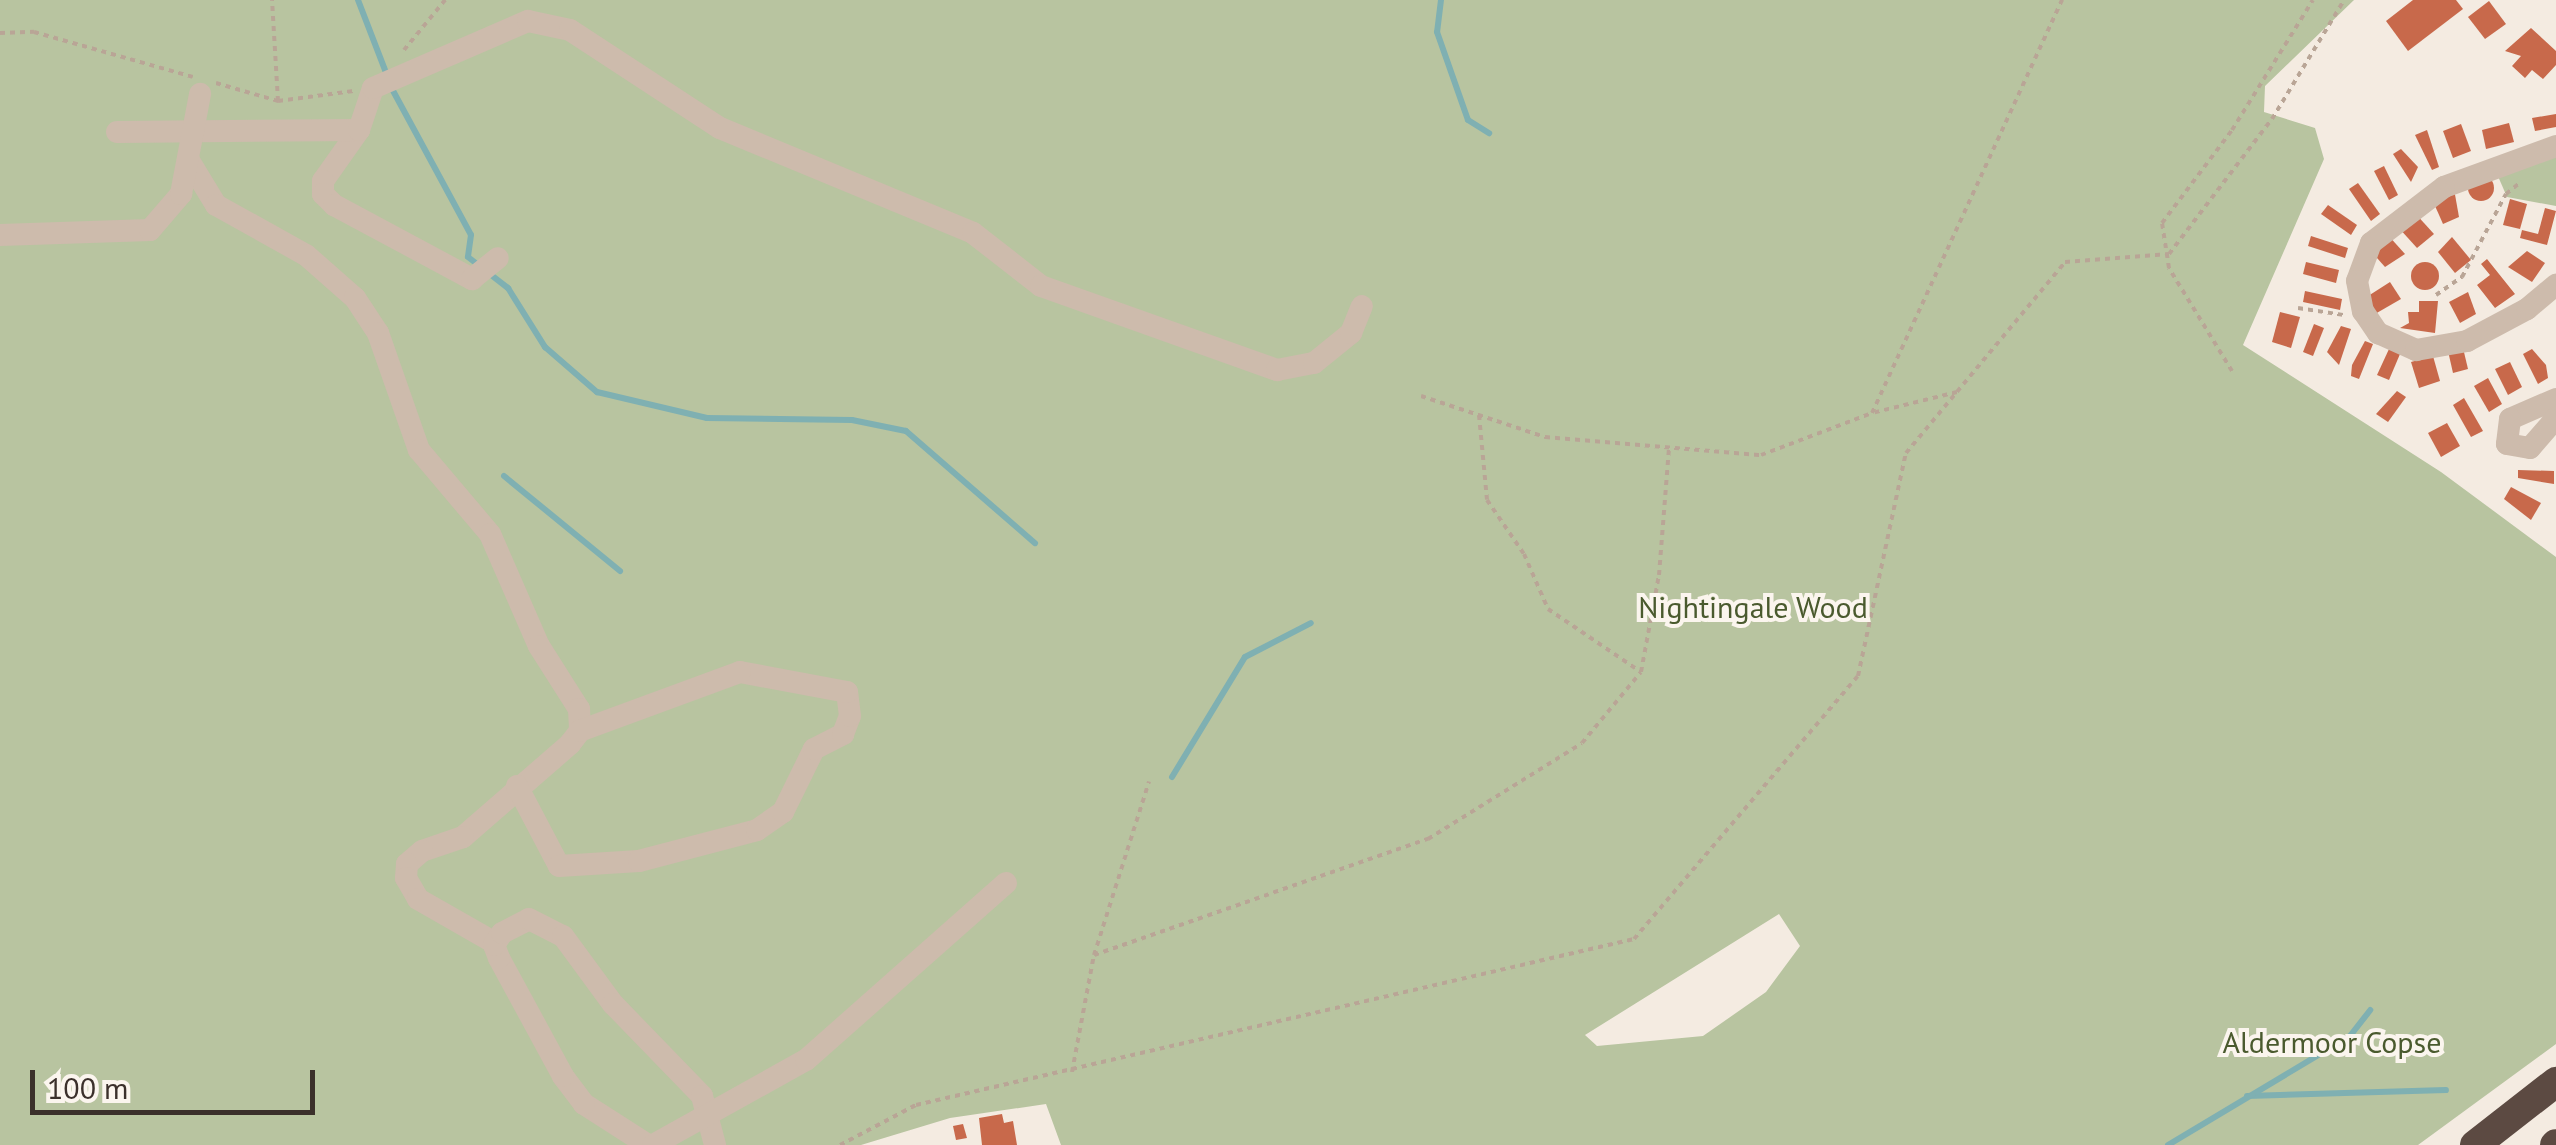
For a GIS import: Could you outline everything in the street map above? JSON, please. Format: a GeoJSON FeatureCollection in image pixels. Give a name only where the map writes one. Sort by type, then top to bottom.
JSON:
{"type":"FeatureCollection","features":[{"type":"Feature","properties":{"kind":"highway"},"geometry":{"type":"LineString","coordinates":[[2476,1145],[2556,1082]]}},
{"type":"Feature","properties":{"kind":"street"},"geometry":{"type":"LineString","coordinates":[[490,267],[472,278],[323,194],[323,181],[359,130],[378,87],[528,21],[570,30],[720,128],[973,234],[1041,286],[1276,370],[1314,363],[1352,332],[1362,306]]}},
{"type":"Feature","properties":{"kind":"street"},"geometry":{"type":"LineString","coordinates":[[0,236],[150,230],[180,194],[200,94]]}},
{"type":"Feature","properties":{"kind":"street"},"geometry":{"type":"LineString","coordinates":[[117,132],[359,130]]}},
{"type":"Feature","properties":{"kind":"street"},"geometry":{"type":"LineString","coordinates":[[2552,147],[2465,175],[2395,221],[2371,243],[2358,268],[2361,306],[2391,343],[2430,350],[2485,332],[2556,284]]}},
{"type":"Feature","properties":{"kind":"street"},"geometry":{"type":"LineString","coordinates":[[188,159],[216,205],[306,255],[354,298],[378,332],[419,450],[509,566],[539,646],[579,709],[580,731]]}},
{"type":"Feature","properties":{"kind":"street"},"geometry":{"type":"LineString","coordinates":[[2556,400],[2510,419],[2507,444],[2530,448],[2556,418]]}},
{"type":"Feature","properties":{"kind":"street"},"geometry":{"type":"LineString","coordinates":[[517,786],[559,866],[639,861],[757,830],[783,812],[814,750],[843,734],[850,716],[847,692],[740,672],[580,731],[517,786],[464,837],[422,850],[408,864],[406,878],[418,898],[495,943],[528,1018],[584,1104],[651,1145],[806,1060],[1006,883]]}},
{"type":"Feature","properties":{"kind":"street"},"geometry":{"type":"LineString","coordinates":[[495,943],[529,919],[564,936],[613,1004],[702,1096],[715,1145]]}},
{"type":"Feature","properties":{"kind":"path"},"geometry":{"type":"LineString","coordinates":[[0,33],[34,32],[278,101],[272,0]]}},
{"type":"Feature","properties":{"kind":"path"},"geometry":{"type":"LineString","coordinates":[[1872,413],[2062,0]]}},
{"type":"Feature","properties":{"kind":"path"},"geometry":{"type":"LineString","coordinates":[[2232,372],[2165,254],[2162,223],[2169,207],[2232,130],[2313,0]]}},
{"type":"Feature","properties":{"kind":"path"},"geometry":{"type":"LineString","coordinates":[[840,1145],[916,1106],[1072,1073],[1634,938],[1858,676],[1906,453],[2065,262],[2165,254],[2272,119],[2344,0]]}},
{"type":"Feature","properties":{"kind":"path"},"geometry":{"type":"LineString","coordinates":[[2436,296],[2462,277],[2506,194],[2552,147]]}},
{"type":"Feature","properties":{"kind":"path"},"geometry":{"type":"LineString","coordinates":[[2298,308],[2339,318],[2361,306]]}},
{"type":"Feature","properties":{"kind":"path"},"geometry":{"type":"LineString","coordinates":[[1422,396],[1545,437],[1761,455],[1872,413],[1957,392]]}},
{"type":"Feature","properties":{"kind":"path"},"geometry":{"type":"LineString","coordinates":[[1479,415],[1487,500],[1524,554],[1548,609],[1641,672]]}},
{"type":"Feature","properties":{"kind":"path"},"geometry":{"type":"LineString","coordinates":[[1094,956],[1428,839],[1582,743],[1641,672],[1659,576],[1669,447]]}},
{"type":"Feature","properties":{"kind":"path"},"geometry":{"type":"LineString","coordinates":[[1072,1073],[1094,956],[1149,782]]}},
{"type":"Feature","properties":{"kind":"green space"},"geometry":{"type":"Polygon","coordinates":[[[0,0],[2354,0],[2265,86],[2264,112],[2315,128],[2324,159],[2243,345],[2441,472],[2556,557],[2556,1044],[2418,1145],[1061,1145],[1046,1104],[950,1118],[861,1145],[0,1145],[0,0]],[[1779,914],[1585,1035],[1597,1046],[1703,1036],[1766,992],[1800,946],[1779,914]]]}},
{"type":"Feature","properties":{"kind":"green space"},"geometry":{"type":"Polygon","coordinates":[[[2556,156],[2556,206],[2507,197],[2494,167],[2556,156]]]}},
{"type":"Feature","properties":{"kind":"building"},"geometry":{"type":"Polygon","coordinates":[[[2413,0],[2456,0],[2463,9],[2408,51],[2386,21],[2413,0]]]}},
{"type":"Feature","properties":{"kind":"building"},"geometry":{"type":"Polygon","coordinates":[[[2489,1],[2506,24],[2485,39],[2468,17],[2489,1]]]}},
{"type":"Feature","properties":{"kind":"building"},"geometry":{"type":"Polygon","coordinates":[[[2531,28],[2556,51],[2556,65],[2543,79],[2532,70],[2525,78],[2512,66],[2521,56],[2505,51],[2531,28]]]}},
{"type":"Feature","properties":{"kind":"building"},"geometry":{"type":"Polygon","coordinates":[[[2556,114],[2556,127],[2535,131],[2532,118],[2556,114]]]}},
{"type":"Feature","properties":{"kind":"building"},"geometry":{"type":"Polygon","coordinates":[[[2509,123],[2514,142],[2486,149],[2482,130],[2509,123]]]}},
{"type":"Feature","properties":{"kind":"building"},"geometry":{"type":"Polygon","coordinates":[[[2461,124],[2471,151],[2453,158],[2443,131],[2461,124]]]}},
{"type":"Feature","properties":{"kind":"building"},"geometry":{"type":"Polygon","coordinates":[[[2427,130],[2439,167],[2432,170],[2415,135],[2427,130]]]}},
{"type":"Feature","properties":{"kind":"building"},"geometry":{"type":"Polygon","coordinates":[[[2401,149],[2418,167],[2411,182],[2393,154],[2401,149]]]}},
{"type":"Feature","properties":{"kind":"building"},"geometry":{"type":"Polygon","coordinates":[[[2384,166],[2398,195],[2389,200],[2374,171],[2384,166]]]}},
{"type":"Feature","properties":{"kind":"building"},"geometry":{"type":"Polygon","coordinates":[[[2481,175],[2490,179],[2494,188],[2490,197],[2481,201],[2472,197],[2468,188],[2472,179],[2481,175]]]}},
{"type":"Feature","properties":{"kind":"building"},"geometry":{"type":"Polygon","coordinates":[[[2358,183],[2380,214],[2371,221],[2349,189],[2358,183]]]}},
{"type":"Feature","properties":{"kind":"building"},"geometry":{"type":"Polygon","coordinates":[[[2454,189],[2459,217],[2443,224],[2432,199],[2454,189]]]}},
{"type":"Feature","properties":{"kind":"building"},"geometry":{"type":"Polygon","coordinates":[[[2510,199],[2527,204],[2520,229],[2503,225],[2510,199]]]}},
{"type":"Feature","properties":{"kind":"building"},"geometry":{"type":"Polygon","coordinates":[[[2328,205],[2357,225],[2351,235],[2321,214],[2328,205]]]}},
{"type":"Feature","properties":{"kind":"building"},"geometry":{"type":"Polygon","coordinates":[[[2545,208],[2556,211],[2547,245],[2520,238],[2522,230],[2538,234],[2545,208]]]}},
{"type":"Feature","properties":{"kind":"building"},"geometry":{"type":"Polygon","coordinates":[[[2414,212],[2434,234],[2417,248],[2398,227],[2414,212]]]}},
{"type":"Feature","properties":{"kind":"building"},"geometry":{"type":"Polygon","coordinates":[[[2387,234],[2405,254],[2385,267],[2370,250],[2387,234]]]}},
{"type":"Feature","properties":{"kind":"building"},"geometry":{"type":"Polygon","coordinates":[[[2311,236],[2348,248],[2345,258],[2308,246],[2311,236]]]}},
{"type":"Feature","properties":{"kind":"building"},"geometry":{"type":"Polygon","coordinates":[[[2452,237],[2471,260],[2455,273],[2438,252],[2452,237]]]}},
{"type":"Feature","properties":{"kind":"building"},"geometry":{"type":"Polygon","coordinates":[[[2527,251],[2545,263],[2532,282],[2508,267],[2527,251]]]}},
{"type":"Feature","properties":{"kind":"building"},"geometry":{"type":"Polygon","coordinates":[[[2487,259],[2515,294],[2495,308],[2477,285],[2490,275],[2481,264],[2487,259]]]}},
{"type":"Feature","properties":{"kind":"building"},"geometry":{"type":"Polygon","coordinates":[[[2306,262],[2339,270],[2336,283],[2303,274],[2306,262]]]}},
{"type":"Feature","properties":{"kind":"building"},"geometry":{"type":"Polygon","coordinates":[[[2425,262],[2435,266],[2439,276],[2435,286],[2425,290],[2415,286],[2411,276],[2415,266],[2425,262]]]}},
{"type":"Feature","properties":{"kind":"building"},"geometry":{"type":"Polygon","coordinates":[[[2390,282],[2401,299],[2375,314],[2365,298],[2390,282]]]}},
{"type":"Feature","properties":{"kind":"building"},"geometry":{"type":"Polygon","coordinates":[[[2305,291],[2342,299],[2340,310],[2303,302],[2305,291]]]}},
{"type":"Feature","properties":{"kind":"building"},"geometry":{"type":"Polygon","coordinates":[[[2468,292],[2476,314],[2460,323],[2449,302],[2468,292]]]}},
{"type":"Feature","properties":{"kind":"building"},"geometry":{"type":"Polygon","coordinates":[[[2419,301],[2438,301],[2435,333],[2400,328],[2409,323],[2408,312],[2419,312],[2419,301]]]}},
{"type":"Feature","properties":{"kind":"building"},"geometry":{"type":"Polygon","coordinates":[[[2280,312],[2300,317],[2291,348],[2272,342],[2280,312]]]}},
{"type":"Feature","properties":{"kind":"building"},"geometry":{"type":"Polygon","coordinates":[[[2314,324],[2324,328],[2313,356],[2303,352],[2314,324]]]}},
{"type":"Feature","properties":{"kind":"building"},"geometry":{"type":"Polygon","coordinates":[[[2341,326],[2351,329],[2339,365],[2327,352],[2341,326]]]}},
{"type":"Feature","properties":{"kind":"building"},"geometry":{"type":"Polygon","coordinates":[[[2365,341],[2373,344],[2359,379],[2351,376],[2352,365],[2365,341]]]}},
{"type":"Feature","properties":{"kind":"building"},"geometry":{"type":"Polygon","coordinates":[[[2463,348],[2468,369],[2453,373],[2448,351],[2463,348]]]}},
{"type":"Feature","properties":{"kind":"building"},"geometry":{"type":"Polygon","coordinates":[[[2389,349],[2400,354],[2389,380],[2377,375],[2389,349]]]}},
{"type":"Feature","properties":{"kind":"building"},"geometry":{"type":"Polygon","coordinates":[[[2532,349],[2546,365],[2548,378],[2538,384],[2523,354],[2532,349]]]}},
{"type":"Feature","properties":{"kind":"building"},"geometry":{"type":"Polygon","coordinates":[[[2433,356],[2440,381],[2419,388],[2411,362],[2433,356]]]}},
{"type":"Feature","properties":{"kind":"building"},"geometry":{"type":"Polygon","coordinates":[[[2510,362],[2522,387],[2508,395],[2495,369],[2510,362]]]}},
{"type":"Feature","properties":{"kind":"building"},"geometry":{"type":"Polygon","coordinates":[[[2488,378],[2502,404],[2489,412],[2474,386],[2488,378]]]}},
{"type":"Feature","properties":{"kind":"building"},"geometry":{"type":"Polygon","coordinates":[[[2397,391],[2406,397],[2388,422],[2376,414],[2397,391]]]}},
{"type":"Feature","properties":{"kind":"building"},"geometry":{"type":"Polygon","coordinates":[[[2464,398],[2483,431],[2471,437],[2453,405],[2464,398]]]}},
{"type":"Feature","properties":{"kind":"building"},"geometry":{"type":"Polygon","coordinates":[[[2447,423],[2460,446],[2441,457],[2428,433],[2447,423]]]}},
{"type":"Feature","properties":{"kind":"building"},"geometry":{"type":"Polygon","coordinates":[[[2518,470],[2554,471],[2554,484],[2518,478],[2518,470]]]}},
{"type":"Feature","properties":{"kind":"building"},"geometry":{"type":"Polygon","coordinates":[[[2511,487],[2541,503],[2531,520],[2504,499],[2511,487]]]}},
{"type":"Feature","properties":{"kind":"building"},"geometry":{"type":"Polygon","coordinates":[[[1002,1114],[1004,1123],[1013,1121],[1017,1145],[982,1145],[979,1118],[1002,1114]]]}},
{"type":"Feature","properties":{"kind":"building"},"geometry":{"type":"Polygon","coordinates":[[[963,1124],[967,1138],[956,1140],[953,1126],[963,1124]]]}},
{"type":"Feature","properties":{"kind":"waterway"},"geometry":{"type":"LineString","coordinates":[[358,0],[387,75]]}},
{"type":"Feature","properties":{"kind":"waterway"},"geometry":{"type":"LineString","coordinates":[[1441,0],[1437,32],[1468,120],[1489,133]]}},
{"type":"Feature","properties":{"kind":"waterway"},"geometry":{"type":"LineString","coordinates":[[391,87],[471,235],[468,257],[508,288],[545,347],[597,392],[707,418],[852,420],[906,431],[1035,543]]}},
{"type":"Feature","properties":{"kind":"waterway"},"geometry":{"type":"LineString","coordinates":[[504,476],[620,571]]}},
{"type":"Feature","properties":{"kind":"waterway"},"geometry":{"type":"LineString","coordinates":[[1172,777],[1245,657],[1311,623]]}},
{"type":"Feature","properties":{"kind":"waterway"},"geometry":{"type":"LineString","coordinates":[[2168,1145],[2350,1036],[2370,1010]]}},
{"type":"Feature","properties":{"kind":"waterway"},"geometry":{"type":"LineString","coordinates":[[2247,1096],[2446,1090]]}},
{"type":"Feature","properties":{"kind":"park label","name":"Nightingale Wood"},"geometry":{"type":"Point","coordinates":[1753,607]}},
{"type":"Feature","properties":{"kind":"park label","name":"Aldermoor Copse"},"geometry":{"type":"Point","coordinates":[2332,1042]}}]}
